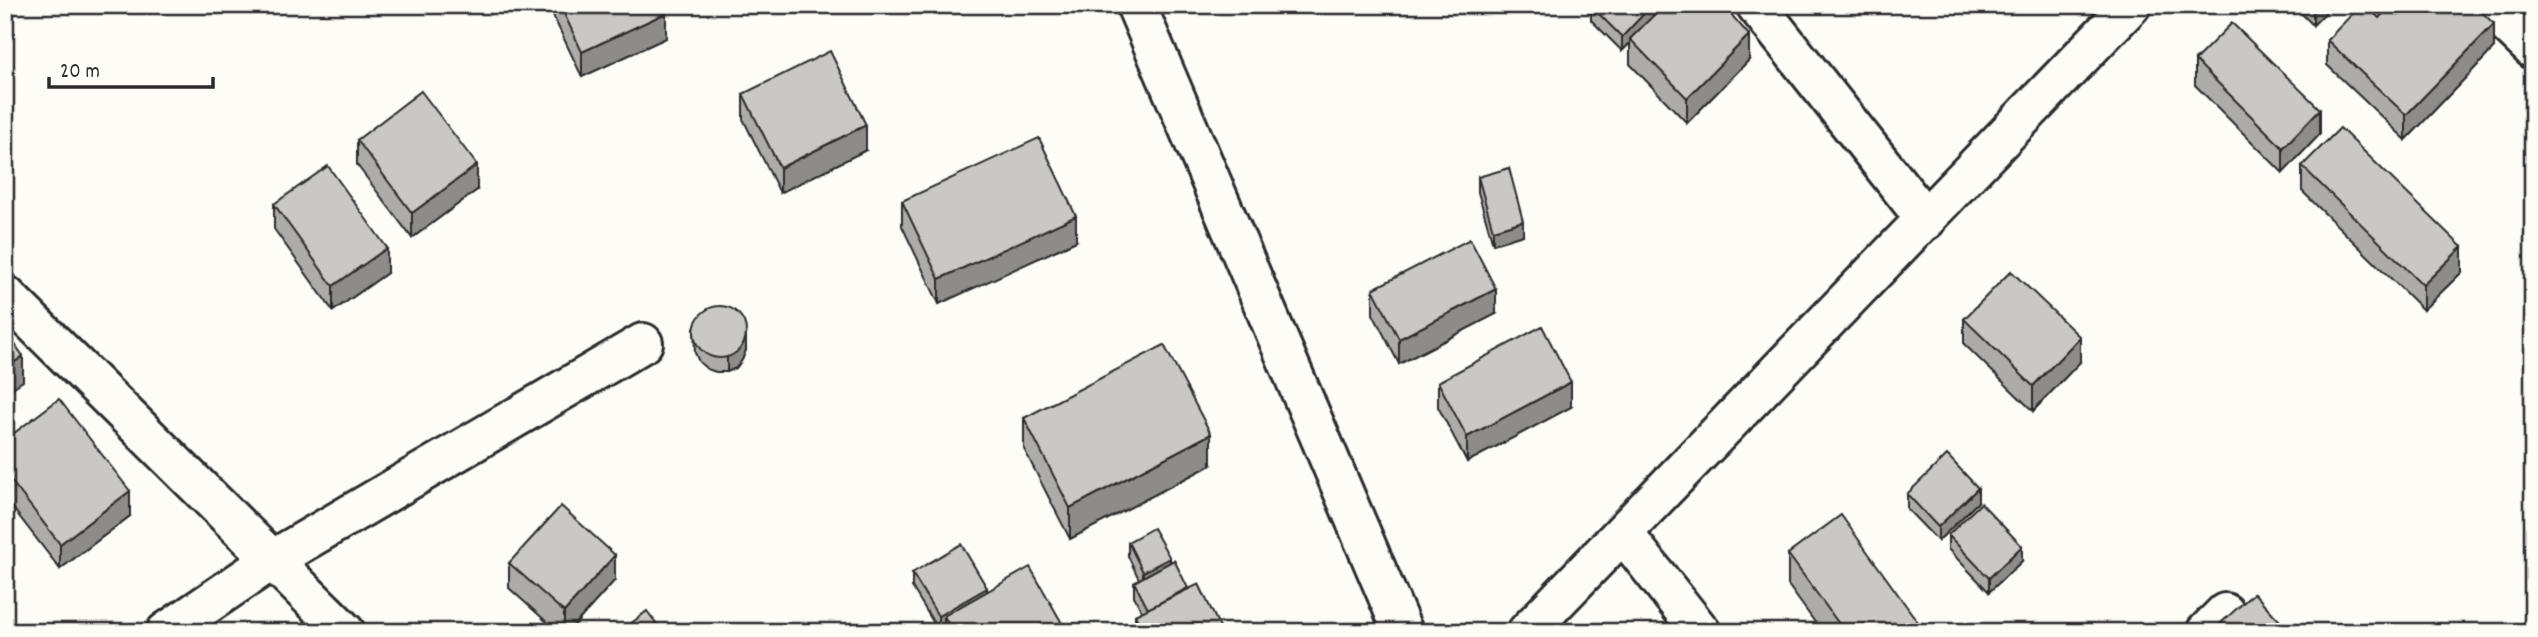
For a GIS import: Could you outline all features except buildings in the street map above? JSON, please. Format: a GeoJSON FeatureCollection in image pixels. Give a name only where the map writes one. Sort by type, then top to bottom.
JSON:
{"type":"FeatureCollection","features":[{"type":"Feature","properties":{"kind":"street"},"geometry":{"type":"LineString","coordinates":[[1136,5],[1402,632]]}},
{"type":"Feature","properties":{"kind":"street"},"geometry":{"type":"LineString","coordinates":[[1756,5],[1926,220]]}},
{"type":"Feature","properties":{"kind":"street"},"geometry":{"type":"LineString","coordinates":[[1527,632],[2131,5]]}},
{"type":"Feature","properties":{"kind":"street"},"geometry":{"type":"LineString","coordinates":[[2487,5],[2533,49]]}},
{"type":"Feature","properties":{"kind":"street"},"geometry":{"type":"LineString","coordinates":[[5,295],[345,632]]}},
{"type":"Feature","properties":{"kind":"street"},"geometry":{"type":"LineString","coordinates":[[166,632],[272,560],[643,343]]}},
{"type":"Feature","properties":{"kind":"street"},"geometry":{"type":"LineString","coordinates":[[1623,533],[1701,632]]}}]}
